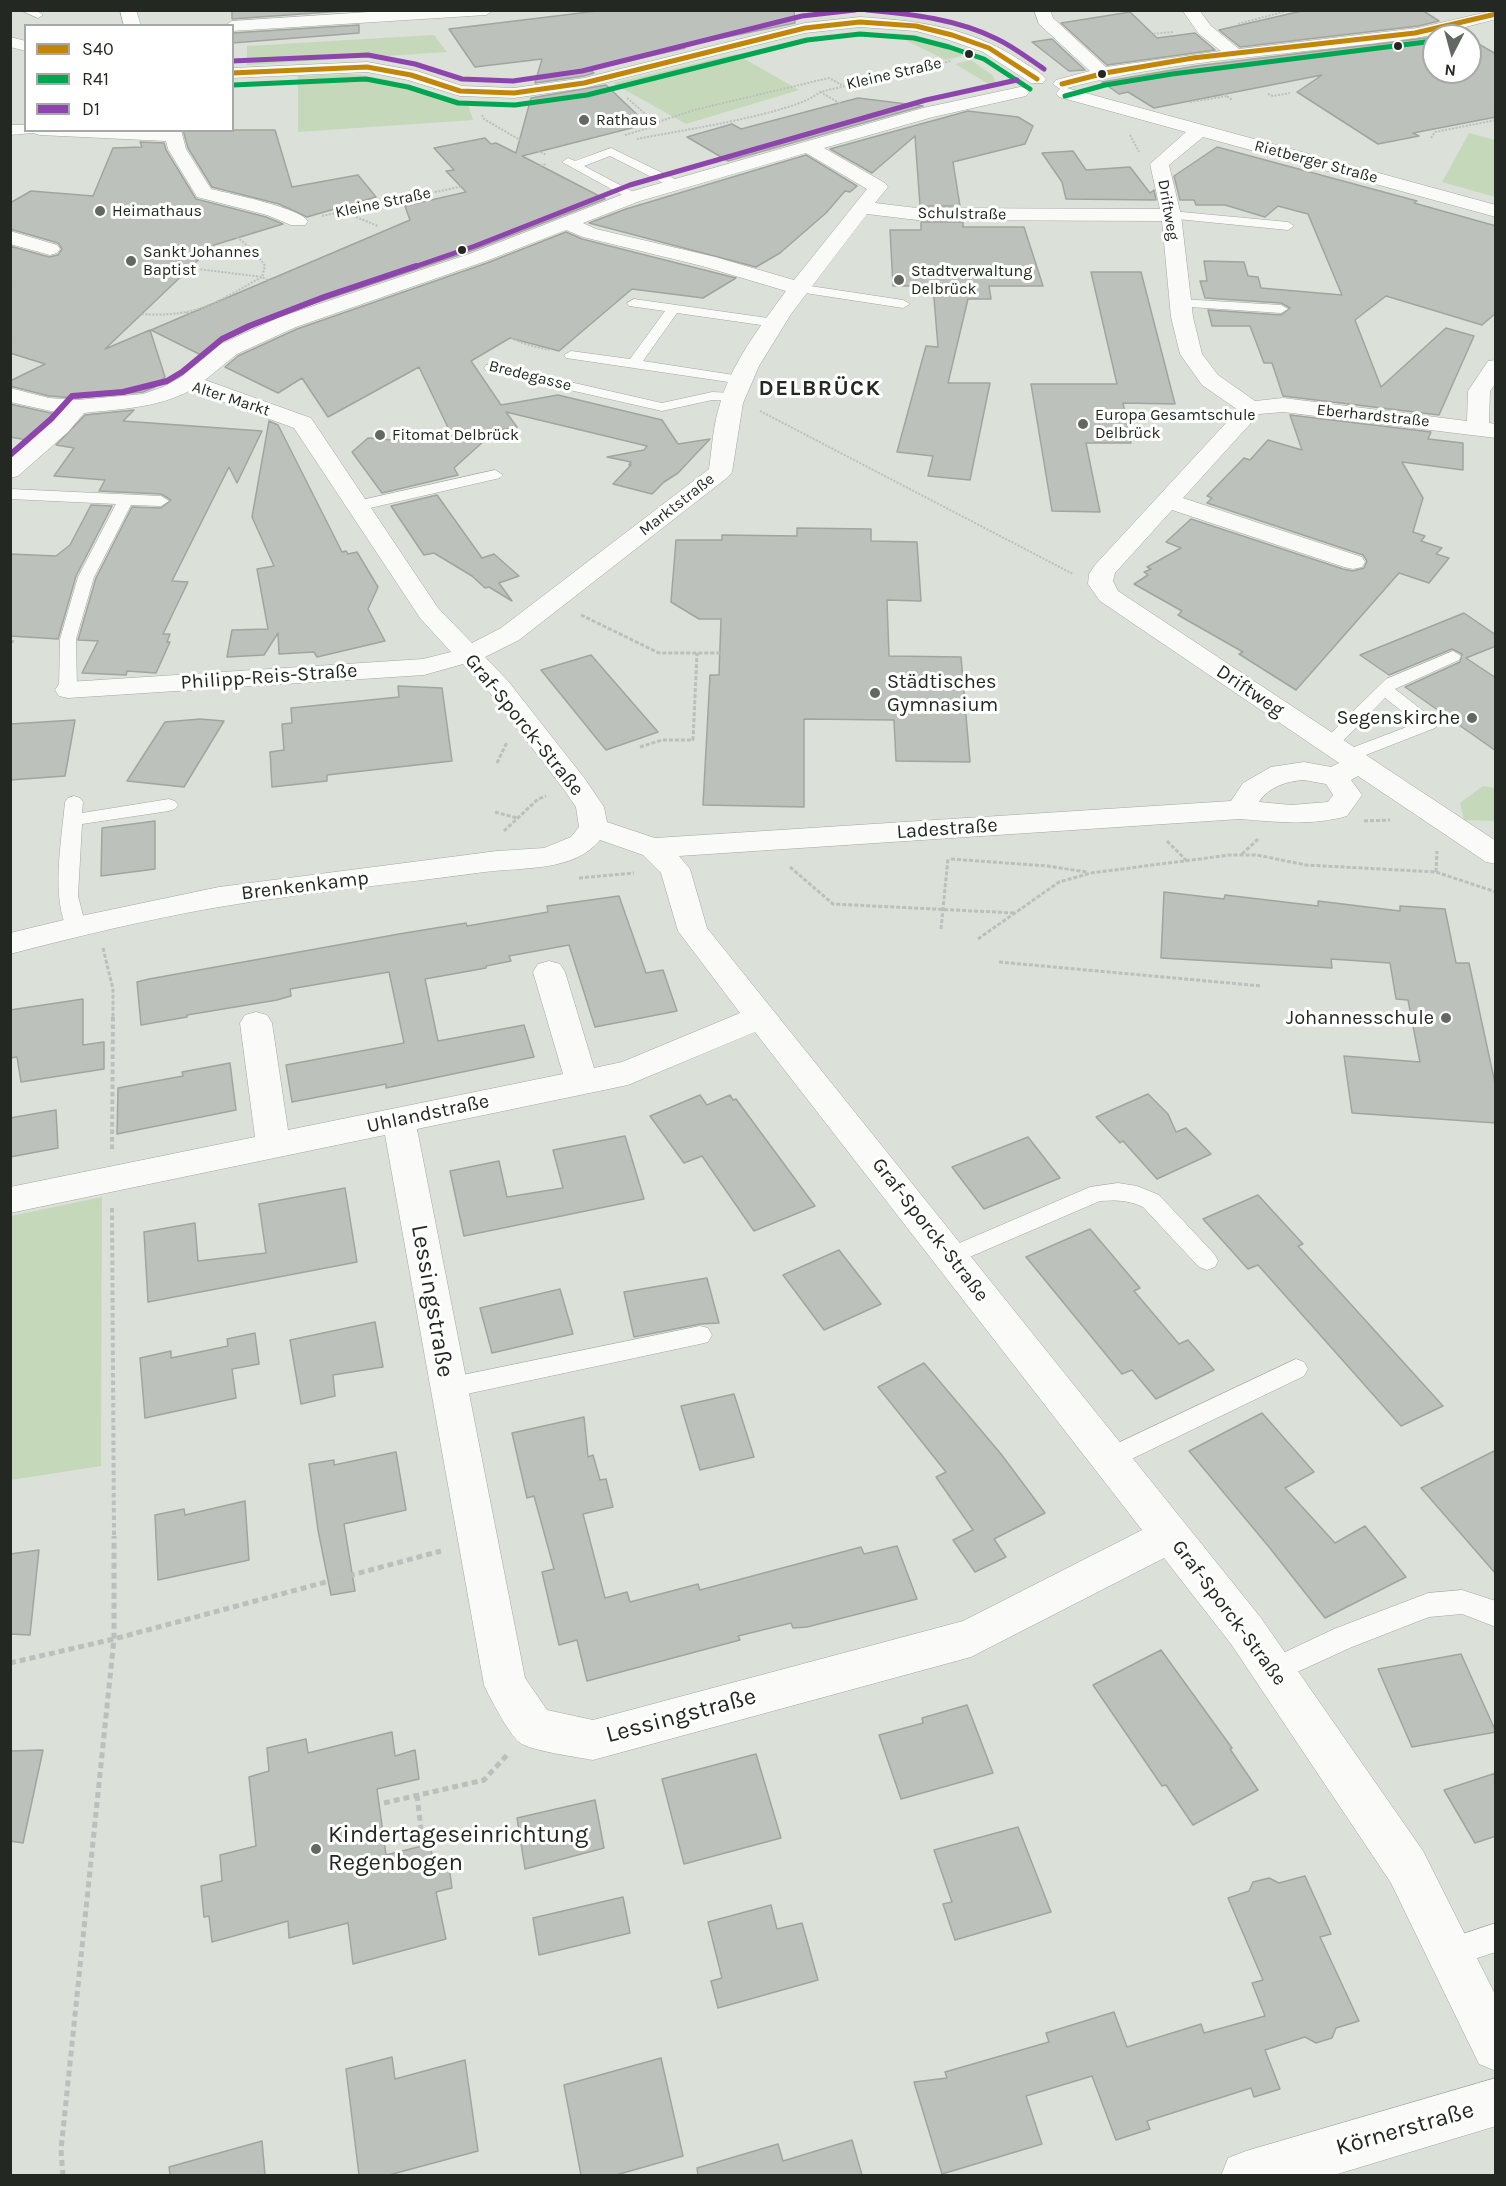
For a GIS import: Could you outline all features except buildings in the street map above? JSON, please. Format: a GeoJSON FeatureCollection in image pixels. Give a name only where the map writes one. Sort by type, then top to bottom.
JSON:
{"type":"FeatureCollection","features":[{"type":"Feature","properties":{"kind":"street"},"geometry":{"type":"LineString","coordinates":[[234,26],[486,10]]}},
{"type":"Feature","properties":{"kind":"street"},"geometry":{"type":"LineString","coordinates":[[822,10],[837,24]]}},
{"type":"Feature","properties":{"kind":"street"},"geometry":{"type":"LineString","coordinates":[[1042,10],[1045,20],[1066,42],[1102,73]]}},
{"type":"Feature","properties":{"kind":"street"},"geometry":{"type":"LineString","coordinates":[[1190,10],[1205,30],[1234,53]]}},
{"type":"Feature","properties":{"kind":"street"},"geometry":{"type":"LineString","coordinates":[[1491,10],[1496,13]]}},
{"type":"Feature","properties":{"kind":"street"},"geometry":{"type":"LineString","coordinates":[[1055,93],[1102,73],[1234,53],[1418,33],[1496,13]]}},
{"type":"Feature","properties":{"kind":"street"},"geometry":{"type":"LineString","coordinates":[[234,73],[367,67],[411,75],[460,91],[514,93],[584,83],[762,37],[860,22],[916,26],[989,48],[1026,84]]}},
{"type":"Feature","properties":{"kind":"street"},"geometry":{"type":"LineString","coordinates":[[964,41],[1026,84]]}},
{"type":"Feature","properties":{"kind":"street","name":"Rietberger Straße"},"geometry":{"type":"LineString","coordinates":[[1026,84],[1051,80],[1055,93],[1096,109],[1135,113],[1496,211]]}},
{"type":"Feature","properties":{"kind":"street"},"geometry":{"type":"LineString","coordinates":[[189,382],[229,350],[288,322],[479,257],[633,197],[1026,84]]}},
{"type":"Feature","properties":{"kind":"street","name":"Driftweg"},"geometry":{"type":"LineString","coordinates":[[1200,130],[1159,164],[1171,216],[1180,303],[1191,354],[1210,380],[1251,409]]}},
{"type":"Feature","properties":{"kind":"street"},"geometry":{"type":"LineString","coordinates":[[74,132],[141,136],[173,133],[177,149],[204,193],[274,210],[298,221]]}},
{"type":"Feature","properties":{"kind":"street"},"geometry":{"type":"LineString","coordinates":[[807,146],[879,187],[862,208]]}},
{"type":"Feature","properties":{"kind":"street","name":"Schulstraße"},"geometry":{"type":"LineString","coordinates":[[862,208],[917,214],[1171,216]]}},
{"type":"Feature","properties":{"kind":"street","name":"Marktstraße"},"geometry":{"type":"LineString","coordinates":[[468,655],[510,634],[720,472],[737,388],[797,288],[862,208]]}},
{"type":"Feature","properties":{"kind":"street"},"geometry":{"type":"LineString","coordinates":[[565,223],[590,233],[708,261],[797,288]]}},
{"type":"Feature","properties":{"kind":"street"},"geometry":{"type":"LineString","coordinates":[[15,238],[50,249]]}},
{"type":"Feature","properties":{"kind":"street"},"geometry":{"type":"LineString","coordinates":[[1486,429],[1479,391],[1496,366]]}},
{"type":"Feature","properties":{"kind":"street","name":"Alter Markt"},"geometry":{"type":"LineString","coordinates":[[10,395],[48,405],[77,407],[145,400],[171,392],[189,382],[303,423],[326,461]]}},
{"type":"Feature","properties":{"kind":"street","name":"Eberhardstraße"},"geometry":{"type":"LineString","coordinates":[[1251,409],[1283,405],[1486,429]]}},
{"type":"Feature","properties":{"kind":"street"},"geometry":{"type":"LineString","coordinates":[[10,471],[60,427],[77,407]]}},
{"type":"Feature","properties":{"kind":"street"},"geometry":{"type":"LineString","coordinates":[[1099,578],[1251,409]]}},
{"type":"Feature","properties":{"kind":"street","name":"Graf-Sporck-Straße"},"geometry":{"type":"LineString","coordinates":[[326,461],[429,613],[499,687],[574,785],[590,807],[594,828],[653,848],[675,869],[693,931],[1246,1631],[1407,1867],[1496,2047]]}},
{"type":"Feature","properties":{"kind":"street"},"geometry":{"type":"LineString","coordinates":[[1167,501],[1353,562]]}},
{"type":"Feature","properties":{"kind":"street","name":"Driftweg"},"geometry":{"type":"LineString","coordinates":[[1099,578],[1101,588],[1109,596],[1343,760],[1496,855]]}},
{"type":"Feature","properties":{"kind":"street","name":"Philipp-Reis-Straße"},"geometry":{"type":"LineString","coordinates":[[68,690],[424,667],[468,655]]}},
{"type":"Feature","properties":{"kind":"street"},"geometry":{"type":"LineString","coordinates":[[1240,810],[1253,789],[1281,773],[1304,771],[1343,760]]}},
{"type":"Feature","properties":{"kind":"street","name":"Ladestraße"},"geometry":{"type":"LineString","coordinates":[[653,848],[1240,810],[1290,814],[1337,810],[1348,795],[1343,760]]}},
{"type":"Feature","properties":{"kind":"street","name":"Brenkenkamp"},"geometry":{"type":"LineString","coordinates":[[10,944],[76,927],[219,897],[497,861],[548,857],[581,844],[594,828]]}},
{"type":"Feature","properties":{"kind":"street"},"geometry":{"type":"LineString","coordinates":[[549,972],[582,1083]]}},
{"type":"Feature","properties":{"kind":"street","name":"Uhlandstraße"},"geometry":{"type":"LineString","coordinates":[[10,1200],[628,1073],[761,1017]]}},
{"type":"Feature","properties":{"kind":"street"},"geometry":{"type":"LineString","coordinates":[[256,1023],[273,1146]]}},
{"type":"Feature","properties":{"kind":"street","name":"Lessingstraße"},"geometry":{"type":"LineString","coordinates":[[399,1120],[505,1685],[534,1728],[593,1740],[971,1638],[1171,1535]]}},
{"type":"Feature","properties":{"kind":"street","name":"Körnerstraße"},"geometry":{"type":"LineString","coordinates":[[1246,2175],[1496,2102]]}},
{"type":"Feature","properties":{"kind":"lane"},"geometry":{"type":"LineString","coordinates":[[25,10],[38,15]]}},
{"type":"Feature","properties":{"kind":"lane"},"geometry":{"type":"LineString","coordinates":[[575,165],[611,152],[675,184]]}},
{"type":"Feature","properties":{"kind":"lane"},"geometry":{"type":"LineString","coordinates":[[560,160],[575,165],[633,197]]}},
{"type":"Feature","properties":{"kind":"lane"},"geometry":{"type":"LineString","coordinates":[[1171,216],[1288,226]]}},
{"type":"Feature","properties":{"kind":"lane"},"geometry":{"type":"LineString","coordinates":[[797,288],[903,304]]}},
{"type":"Feature","properties":{"kind":"lane"},"geometry":{"type":"LineString","coordinates":[[634,303],[775,323]]}},
{"type":"Feature","properties":{"kind":"lane"},"geometry":{"type":"LineString","coordinates":[[1180,303],[1281,309]]}},
{"type":"Feature","properties":{"kind":"lane"},"geometry":{"type":"LineString","coordinates":[[634,364],[673,309]]}},
{"type":"Feature","properties":{"kind":"lane"},"geometry":{"type":"LineString","coordinates":[[571,355],[634,364],[737,388]]}},
{"type":"Feature","properties":{"kind":"lane","name":"Bredegasse"},"geometry":{"type":"LineString","coordinates":[[491,368],[662,407],[737,388]]}},
{"type":"Feature","properties":{"kind":"lane"},"geometry":{"type":"LineString","coordinates":[[357,506],[495,475]]}},
{"type":"Feature","properties":{"kind":"lane"},"geometry":{"type":"LineString","coordinates":[[10,494],[160,501]]}},
{"type":"Feature","properties":{"kind":"lane"},"geometry":{"type":"LineString","coordinates":[[68,690],[68,639],[86,577],[126,500]]}},
{"type":"Feature","properties":{"kind":"lane"},"geometry":{"type":"LineString","coordinates":[[1343,760],[1364,708],[1392,683],[1453,656]]}},
{"type":"Feature","properties":{"kind":"lane"},"geometry":{"type":"LineString","coordinates":[[1343,760],[1429,724],[1385,689]]}},
{"type":"Feature","properties":{"kind":"lane"},"geometry":{"type":"LineString","coordinates":[[76,927],[69,896],[73,811],[169,805]]}},
{"type":"Feature","properties":{"kind":"lane"},"geometry":{"type":"LineString","coordinates":[[951,1257],[1098,1193],[1118,1191],[1137,1194],[1151,1201],[1207,1261]]}},
{"type":"Feature","properties":{"kind":"lane"},"geometry":{"type":"LineString","coordinates":[[448,1388],[700,1335]]}},
{"type":"Feature","properties":{"kind":"lane"},"geometry":{"type":"LineString","coordinates":[[1110,1458],[1296,1369]]}},
{"type":"Feature","properties":{"kind":"lane"},"geometry":{"type":"LineString","coordinates":[[1274,1671],[1342,1638],[1428,1605],[1462,1602],[1482,1607],[1496,1615]]}},
{"type":"Feature","properties":{"kind":"lane"},"geometry":{"type":"LineString","coordinates":[[1449,1952],[1496,1937]]}},
{"type":"Feature","properties":{"kind":"path"},"geometry":{"type":"LineString","coordinates":[[1230,26],[1290,10]]}},
{"type":"Feature","properties":{"kind":"path"},"geometry":{"type":"LineString","coordinates":[[1066,42],[1137,33],[1205,30]]}},
{"type":"Feature","properties":{"kind":"path","name":"Kleine Straße"},"geometry":{"type":"LineString","coordinates":[[660,135],[769,112],[812,99],[820,92],[885,75],[983,56]]}},
{"type":"Feature","properties":{"kind":"path"},"geometry":{"type":"LineString","coordinates":[[881,72],[885,75]]}},
{"type":"Feature","properties":{"kind":"path"},"geometry":{"type":"LineString","coordinates":[[655,123],[694,110],[829,78],[843,86]]}},
{"type":"Feature","properties":{"kind":"path"},"geometry":{"type":"LineString","coordinates":[[1268,94],[1273,96],[1290,93]]}},
{"type":"Feature","properties":{"kind":"path"},"geometry":{"type":"LineString","coordinates":[[1475,100],[1496,114]]}},
{"type":"Feature","properties":{"kind":"path"},"geometry":{"type":"LineString","coordinates":[[479,110],[484,119],[560,160]]}},
{"type":"Feature","properties":{"kind":"path"},"geometry":{"type":"LineString","coordinates":[[1431,138],[1435,132],[1496,120]]}},
{"type":"Feature","properties":{"kind":"path"},"geometry":{"type":"LineString","coordinates":[[492,123],[498,121]]}},
{"type":"Feature","properties":{"kind":"path"},"geometry":{"type":"LineString","coordinates":[[671,133],[676,139]]}},
{"type":"Feature","properties":{"kind":"path"},"geometry":{"type":"LineString","coordinates":[[522,141],[537,136]]}},
{"type":"Feature","properties":{"kind":"path","name":"Kleine Straße"},"geometry":{"type":"LineString","coordinates":[[298,221],[459,187],[560,160]]}},
{"type":"Feature","properties":{"kind":"path"},"geometry":{"type":"LineString","coordinates":[[194,174],[282,164]]}},
{"type":"Feature","properties":{"kind":"path"},"geometry":{"type":"LineString","coordinates":[[400,200],[407,207],[432,219],[483,207]]}},
{"type":"Feature","properties":{"kind":"path"},"geometry":{"type":"LineString","coordinates":[[348,211],[351,215],[378,226]]}},
{"type":"Feature","properties":{"kind":"path"},"geometry":{"type":"LineString","coordinates":[[146,214],[182,217],[211,225],[245,240],[258,253],[265,266],[262,277],[204,306],[185,312],[145,313],[84,300],[60,287],[48,277],[43,266],[50,249],[57,241],[118,218],[146,214]]}},
{"type":"Feature","properties":{"kind":"path"},"geometry":{"type":"LineString","coordinates":[[190,268],[262,277],[294,294]]}},
{"type":"Feature","properties":{"kind":"path"},"geometry":{"type":"LineString","coordinates":[[10,287],[48,277]]}},
{"type":"Feature","properties":{"kind":"path"},"geometry":{"type":"LineString","coordinates":[[10,340],[84,300]]}},
{"type":"Feature","properties":{"kind":"path","name":"Bredegasse"},"geometry":{"type":"LineString","coordinates":[[361,322],[491,368]]}},
{"type":"Feature","properties":{"kind":"path"},"geometry":{"type":"LineString","coordinates":[[498,322],[503,333],[524,344],[571,355]]}},
{"type":"Feature","properties":{"kind":"path"},"geometry":{"type":"LineString","coordinates":[[737,388],[1075,575],[1099,578]]}},
{"type":"Feature","properties":{"kind":"path"},"geometry":{"type":"LineString","coordinates":[[553,601],[659,653],[742,653]]}},
{"type":"Feature","properties":{"kind":"path"},"geometry":{"type":"LineString","coordinates":[[10,641],[15,642]]}},
{"type":"Feature","properties":{"kind":"path"},"geometry":{"type":"LineString","coordinates":[[640,747],[663,740],[693,740],[697,653]]}},
{"type":"Feature","properties":{"kind":"path"},"geometry":{"type":"LineString","coordinates":[[497,763],[505,746]]}},
{"type":"Feature","properties":{"kind":"path"},"geometry":{"type":"LineString","coordinates":[[501,834],[538,798],[574,785]]}},
{"type":"Feature","properties":{"kind":"path"},"geometry":{"type":"LineString","coordinates":[[495,812],[518,818]]}},
{"type":"Feature","properties":{"kind":"path"},"geometry":{"type":"LineString","coordinates":[[1160,834],[1188,862]]}},
{"type":"Feature","properties":{"kind":"path"},"geometry":{"type":"LineString","coordinates":[[941,929],[948,858],[944,850]]}},
{"type":"Feature","properties":{"kind":"path"},"geometry":{"type":"LineString","coordinates":[[978,939],[1059,882],[1091,873],[1230,855],[1257,855],[1306,865],[1436,872],[1496,892]]}},
{"type":"Feature","properties":{"kind":"path"},"geometry":{"type":"LineString","coordinates":[[948,858],[1047,866],[1091,873]]}},
{"type":"Feature","properties":{"kind":"path"},"geometry":{"type":"LineString","coordinates":[[789,866],[833,904],[1015,914]]}},
{"type":"Feature","properties":{"kind":"path"},"geometry":{"type":"LineString","coordinates":[[63,2175],[62,2150],[114,1640],[113,989],[103,945]]}},
{"type":"Feature","properties":{"kind":"path"},"geometry":{"type":"LineString","coordinates":[[999,962],[1262,986]]}},
{"type":"Feature","properties":{"kind":"path"},"geometry":{"type":"LineString","coordinates":[[10,1663],[114,1640],[477,1541]]}},
{"type":"Feature","properties":{"kind":"path"},"geometry":{"type":"LineString","coordinates":[[384,1803],[484,1780],[534,1728]]}},
{"type":"Feature","properties":{"kind":"path"},"geometry":{"type":"LineString","coordinates":[[417,1795],[421,1829]]}},
{"type":"Feature","properties":{"kind":"green space"},"geometry":{"type":"Polygon","coordinates":[[[891,33],[930,40],[965,55],[946,60],[891,33]]]}},
{"type":"Feature","properties":{"kind":"green space"},"geometry":{"type":"Polygon","coordinates":[[[434,35],[447,52],[247,65],[247,46],[434,35]]]}},
{"type":"Feature","properties":{"kind":"green space"},"geometry":{"type":"Polygon","coordinates":[[[736,54],[799,90],[686,124],[613,83],[736,54]]]}},
{"type":"Feature","properties":{"kind":"green space"},"geometry":{"type":"Polygon","coordinates":[[[971,60],[992,75],[995,80],[992,86],[955,64],[971,60]]]}},
{"type":"Feature","properties":{"kind":"green space"},"geometry":{"type":"Polygon","coordinates":[[[349,74],[379,78],[467,101],[473,120],[298,132],[298,76],[349,74]]]}},
{"type":"Feature","properties":{"kind":"green space"},"geometry":{"type":"Polygon","coordinates":[[[1469,133],[1495,140],[1495,197],[1442,182],[1469,133]]]}},
{"type":"Feature","properties":{"kind":"green space"},"geometry":{"type":"Polygon","coordinates":[[[1483,786],[1495,788],[1495,821],[1464,820],[1460,803],[1483,786]]]}},
{"type":"Feature","properties":{"kind":"green space"},"geometry":{"type":"Polygon","coordinates":[[[102,1197],[101,1466],[11,1480],[11,1216],[102,1197]]]}},
{"type":"Feature","properties":{"kind":"transit line","name":"D1"},"geometry":{"type":"LineString","coordinates":[[234,61],[368,55],[415,64],[462,79],[513,81],[582,71],[802,16],[855,10]]}},
{"type":"Feature","properties":{"kind":"transit line","name":"D1"},"geometry":{"type":"LineString","coordinates":[[867,10],[932,18],[963,26],[993,37],[1044,69]]}},
{"type":"Feature","properties":{"kind":"transit line","name":"S40"},"geometry":{"type":"LineString","coordinates":[[1062,84],[1105,73],[1193,58],[1415,33],[1496,14]]}},
{"type":"Feature","properties":{"kind":"transit line","name":"S40"},"geometry":{"type":"LineString","coordinates":[[234,73],[367,67],[411,75],[460,91],[514,93],[584,83],[805,28],[860,22],[916,26],[952,35],[989,48],[1037,79]]}},
{"type":"Feature","properties":{"kind":"transit line","name":"R41"},"geometry":{"type":"LineString","coordinates":[[234,85],[366,79],[408,87],[458,103],[515,105],[587,95],[807,40],[860,34],[914,38],[949,47],[984,59],[1030,89]]}},
{"type":"Feature","properties":{"kind":"transit line","name":"R41"},"geometry":{"type":"LineString","coordinates":[[1065,96],[1105,85],[1172,74],[1422,43]]}},
{"type":"Feature","properties":{"kind":"transit line","name":"D1"},"geometry":{"type":"LineString","coordinates":[[10,455],[51,419],[72,396],[123,392],[167,381],[182,372],[222,339],[324,297],[475,246],[630,185],[926,100],[1017,80]]}},
{"type":"Feature","properties":{"kind":"place","name":"Rathaus"},"geometry":{"type":"Point","coordinates":[584,120]}},
{"type":"Feature","properties":{"kind":"place","name":"Heimathaus"},"geometry":{"type":"Point","coordinates":[100,211]}},
{"type":"Feature","properties":{"kind":"place","name":"Sankt Johannes Baptist"},"geometry":{"type":"Point","coordinates":[131,261]}},
{"type":"Feature","properties":{"kind":"place","name":"Stadtverwaltung Delbrück"},"geometry":{"type":"Point","coordinates":[899,280]}},
{"type":"Feature","properties":{"kind":"place","name":"Europa Gesamtschule Delbrück"},"geometry":{"type":"Point","coordinates":[1083,424]}},
{"type":"Feature","properties":{"kind":"place","name":"Fitomat Delbrück"},"geometry":{"type":"Point","coordinates":[380,435]}},
{"type":"Feature","properties":{"kind":"place","name":"Städtisches Gymnasium"},"geometry":{"type":"Point","coordinates":[875,693]}},
{"type":"Feature","properties":{"kind":"place","name":"Segenskirche"},"geometry":{"type":"Point","coordinates":[1472,718]}},
{"type":"Feature","properties":{"kind":"place","name":"Johannesschule"},"geometry":{"type":"Point","coordinates":[1446,1018]}},
{"type":"Feature","properties":{"kind":"place","name":"Kindertageseinrichtung Regenbogen"},"geometry":{"type":"Point","coordinates":[316,1849]}},
{"type":"Feature","properties":{"kind":"district","name":"DELBRÜCK"},"geometry":{"type":"Point","coordinates":[820,389]}}]}
